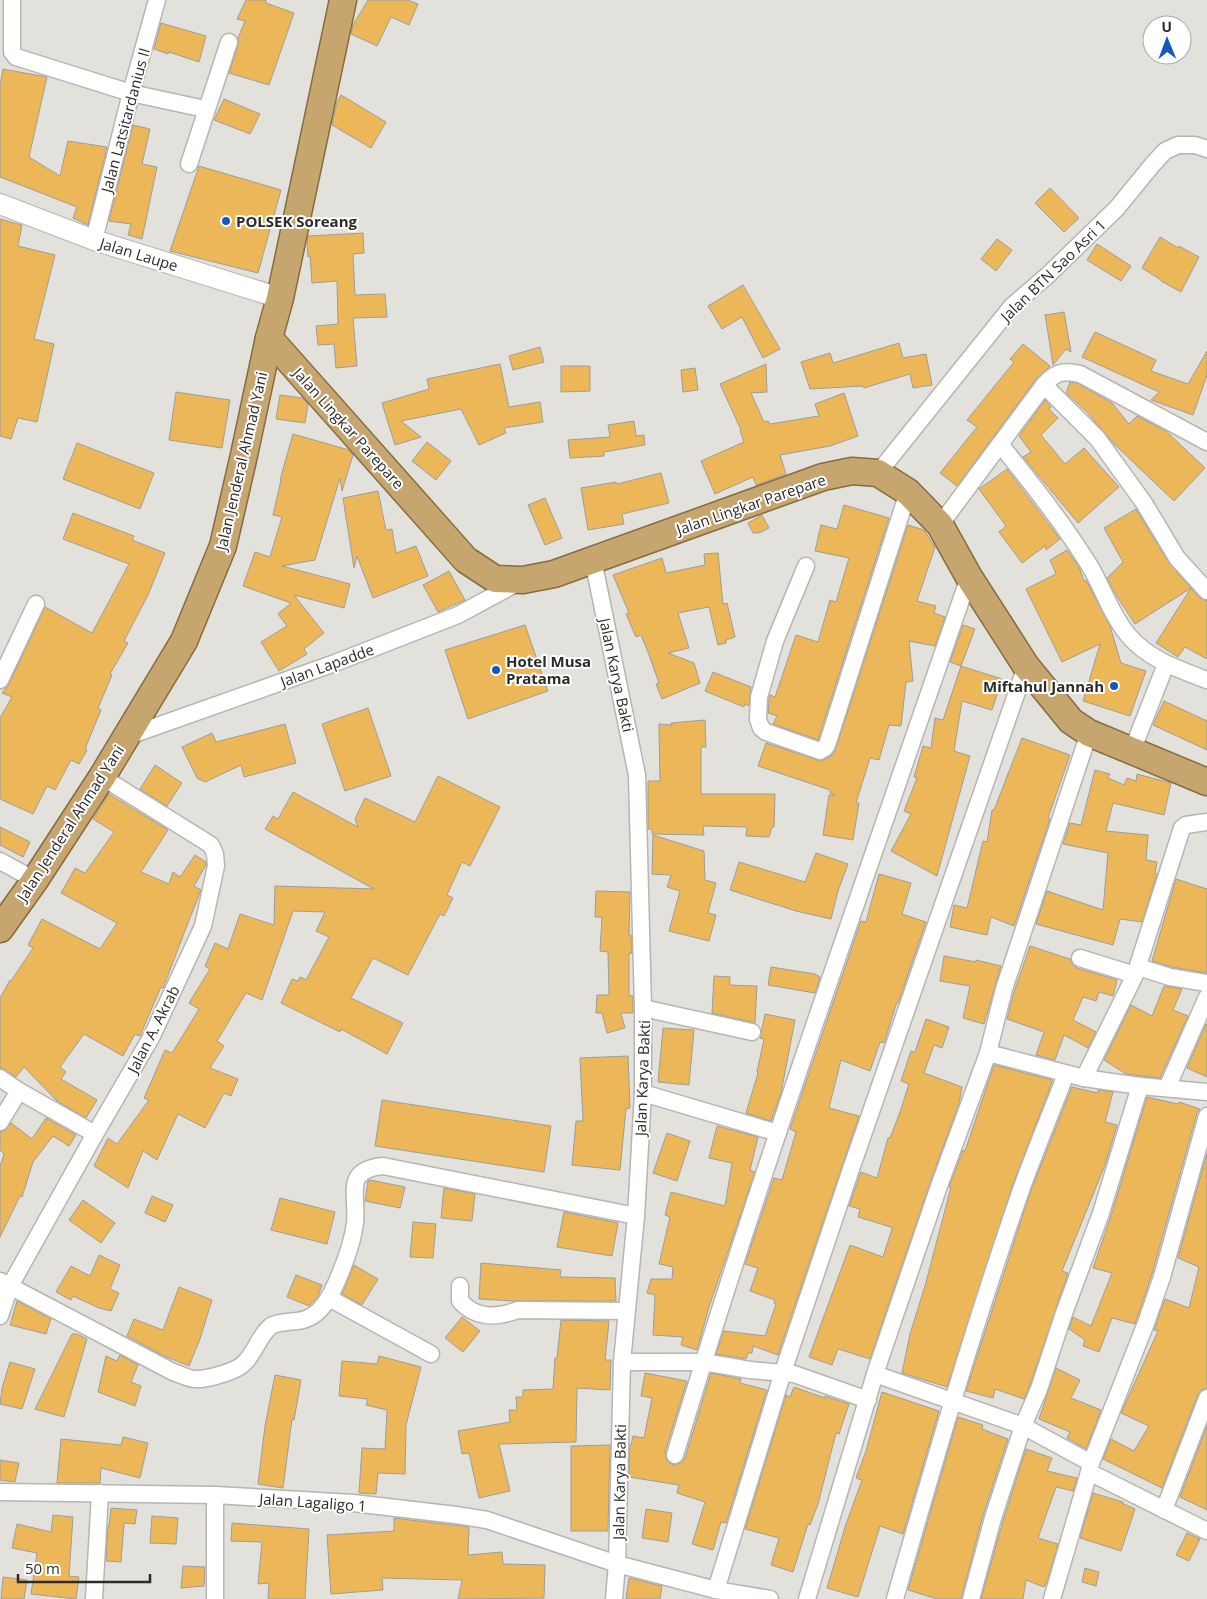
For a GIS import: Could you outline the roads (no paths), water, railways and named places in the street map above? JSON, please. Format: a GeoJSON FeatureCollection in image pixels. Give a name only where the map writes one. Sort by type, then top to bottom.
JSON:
{"type":"FeatureCollection","features":[{"type":"Feature","properties":{"kind":"highway","name":"Jalan Jenderal Ahmad Yani"},"geometry":{"type":"LineString","coordinates":[[0,929],[35,880],[102,777],[184,641],[223,546],[269,338],[280,298],[343,0]]}},
{"type":"Feature","properties":{"kind":"highway","name":"Jalan Lingkar Parepare"},"geometry":{"type":"LineString","coordinates":[[269,338],[466,560],[495,579],[523,580],[554,574],[823,477],[852,472],[878,473]]}},
{"type":"Feature","properties":{"kind":"highway"},"geometry":{"type":"LineString","coordinates":[[878,473],[908,492],[940,525],[969,577],[1026,666],[1071,721],[1089,733],[1207,782]]}},
{"type":"Feature","properties":{"kind":"street"},"geometry":{"type":"LineString","coordinates":[[12,0],[12,52],[16,57],[131,93],[205,109]]}},
{"type":"Feature","properties":{"kind":"street","name":"Jalan Latsitardanius II"},"geometry":{"type":"LineString","coordinates":[[94,240],[131,93],[157,0]]}},
{"type":"Feature","properties":{"kind":"street"},"geometry":{"type":"LineString","coordinates":[[189,164],[205,109],[229,42]]}},
{"type":"Feature","properties":{"kind":"street","name":"Jalan BTN Sao Asri 1"},"geometry":{"type":"LineString","coordinates":[[878,473],[1012,306],[1055,268],[1117,208],[1165,151],[1178,145],[1195,145],[1207,149]]}},
{"type":"Feature","properties":{"kind":"street","name":"Jalan Laupe"},"geometry":{"type":"LineString","coordinates":[[0,204],[94,240],[280,298]]}},
{"type":"Feature","properties":{"kind":"street"},"geometry":{"type":"LineString","coordinates":[[940,525],[1044,385],[1057,373],[1068,371],[1080,374],[1207,442]]}},
{"type":"Feature","properties":{"kind":"street"},"geometry":{"type":"LineString","coordinates":[[1044,385],[1097,438],[1144,503],[1177,558],[1207,591]]}},
{"type":"Feature","properties":{"kind":"street"},"geometry":{"type":"LineString","coordinates":[[1000,444],[1051,508],[1091,568],[1128,635],[1148,653],[1166,664],[1207,680]]}},
{"type":"Feature","properties":{"kind":"street"},"geometry":{"type":"LineString","coordinates":[[806,566],[775,641],[759,697],[758,719],[761,728],[766,732],[820,751],[827,744],[908,492]]}},
{"type":"Feature","properties":{"kind":"street","name":"Jalan Karya Bakti"},"geometry":{"type":"LineString","coordinates":[[593,560],[637,775],[644,1008],[643,1093],[636,1216],[622,1362],[618,1564],[614,1599]]}},
{"type":"Feature","properties":{"kind":"street"},"geometry":{"type":"LineString","coordinates":[[675,1455],[703,1362],[778,1134],[969,577]]}},
{"type":"Feature","properties":{"kind":"street","name":"Jalan Lapadde"},"geometry":{"type":"LineString","coordinates":[[126,737],[335,663],[458,615],[523,580]]}},
{"type":"Feature","properties":{"kind":"street"},"geometry":{"type":"LineString","coordinates":[[0,680],[36,604]]}},
{"type":"Feature","properties":{"kind":"street"},"geometry":{"type":"LineString","coordinates":[[1132,751],[1166,664]]}},
{"type":"Feature","properties":{"kind":"street"},"geometry":{"type":"LineString","coordinates":[[716,1590],[783,1372],[853,1163],[1026,666]]}},
{"type":"Feature","properties":{"kind":"street"},"geometry":{"type":"LineString","coordinates":[[807,1599],[875,1374],[939,1186],[988,1052],[1004,989],[1089,733]]}},
{"type":"Feature","properties":{"kind":"street","name":"Jalan A. Akrab"},"geometry":{"type":"LineString","coordinates":[[0,1316],[5,1283],[156,1028],[203,926],[216,866],[215,854],[211,846],[102,777]]}},
{"type":"Feature","properties":{"kind":"street"},"geometry":{"type":"LineString","coordinates":[[1084,1078],[1137,971],[1182,828],[1186,825],[1207,822]]}},
{"type":"Feature","properties":{"kind":"street"},"geometry":{"type":"LineString","coordinates":[[0,860],[35,880]]}},
{"type":"Feature","properties":{"kind":"street"},"geometry":{"type":"LineString","coordinates":[[1080,958],[1137,971],[1207,983]]}},
{"type":"Feature","properties":{"kind":"street"},"geometry":{"type":"LineString","coordinates":[[1167,1088],[1207,997]]}},
{"type":"Feature","properties":{"kind":"street"},"geometry":{"type":"LineString","coordinates":[[644,1008],[752,1032]]}},
{"type":"Feature","properties":{"kind":"street"},"geometry":{"type":"LineString","coordinates":[[988,1052],[1084,1078],[1140,1086],[1207,1092]]}},
{"type":"Feature","properties":{"kind":"street"},"geometry":{"type":"LineString","coordinates":[[895,1599],[952,1401],[1022,1189],[1066,1074]]}},
{"type":"Feature","properties":{"kind":"street"},"geometry":{"type":"LineString","coordinates":[[0,1078],[94,1134]]}},
{"type":"Feature","properties":{"kind":"street"},"geometry":{"type":"LineString","coordinates":[[971,1599],[992,1518],[1023,1426],[1039,1389],[1063,1316],[1101,1213],[1140,1086]]}},
{"type":"Feature","properties":{"kind":"street"},"geometry":{"type":"LineString","coordinates":[[0,1122],[19,1091]]}},
{"type":"Feature","properties":{"kind":"street"},"geometry":{"type":"LineString","coordinates":[[643,1093],[778,1134]]}},
{"type":"Feature","properties":{"kind":"street"},"geometry":{"type":"LineString","coordinates":[[1052,1599],[1090,1467],[1162,1277],[1207,1116]]}},
{"type":"Feature","properties":{"kind":"street"},"geometry":{"type":"LineString","coordinates":[[5,1283],[173,1372],[195,1379],[217,1376],[242,1366],[265,1331],[275,1324],[304,1321],[317,1314],[329,1298],[351,1243],[355,1221],[354,1187],[360,1173],[371,1167],[383,1166],[636,1216]]}},
{"type":"Feature","properties":{"kind":"street"},"geometry":{"type":"LineString","coordinates":[[460,1286],[460,1301],[468,1309],[486,1316],[507,1314],[518,1310],[627,1311]]}},
{"type":"Feature","properties":{"kind":"street"},"geometry":{"type":"LineString","coordinates":[[329,1298],[431,1354]]}},
{"type":"Feature","properties":{"kind":"street"},"geometry":{"type":"LineString","coordinates":[[622,1362],[703,1362],[750,1370],[783,1372],[802,1376],[868,1400]]}},
{"type":"Feature","properties":{"kind":"street"},"geometry":{"type":"LineString","coordinates":[[875,1374],[1023,1426],[1164,1510],[1207,1531]]}},
{"type":"Feature","properties":{"kind":"street"},"geometry":{"type":"LineString","coordinates":[[1164,1510],[1207,1398]]}},
{"type":"Feature","properties":{"kind":"street","name":"Jalan Lagaligo 1"},"geometry":{"type":"LineString","coordinates":[[0,1492],[215,1495],[353,1503],[487,1520],[618,1564],[716,1590],[770,1599]]}},
{"type":"Feature","properties":{"kind":"street"},"geometry":{"type":"LineString","coordinates":[[94,1599],[100,1492]]}},
{"type":"Feature","properties":{"kind":"street"},"geometry":{"type":"LineString","coordinates":[[215,1495],[215,1599]]}},
{"type":"Feature","properties":{"kind":"place","name":"POLSEK Soreang"},"geometry":{"type":"Point","coordinates":[226,221]}},
{"type":"Feature","properties":{"kind":"place","name":"Hotel Musa Pratama"},"geometry":{"type":"Point","coordinates":[496,670]}},
{"type":"Feature","properties":{"kind":"place","name":"Miftahul Jannah"},"geometry":{"type":"Point","coordinates":[1114,686]}}]}
